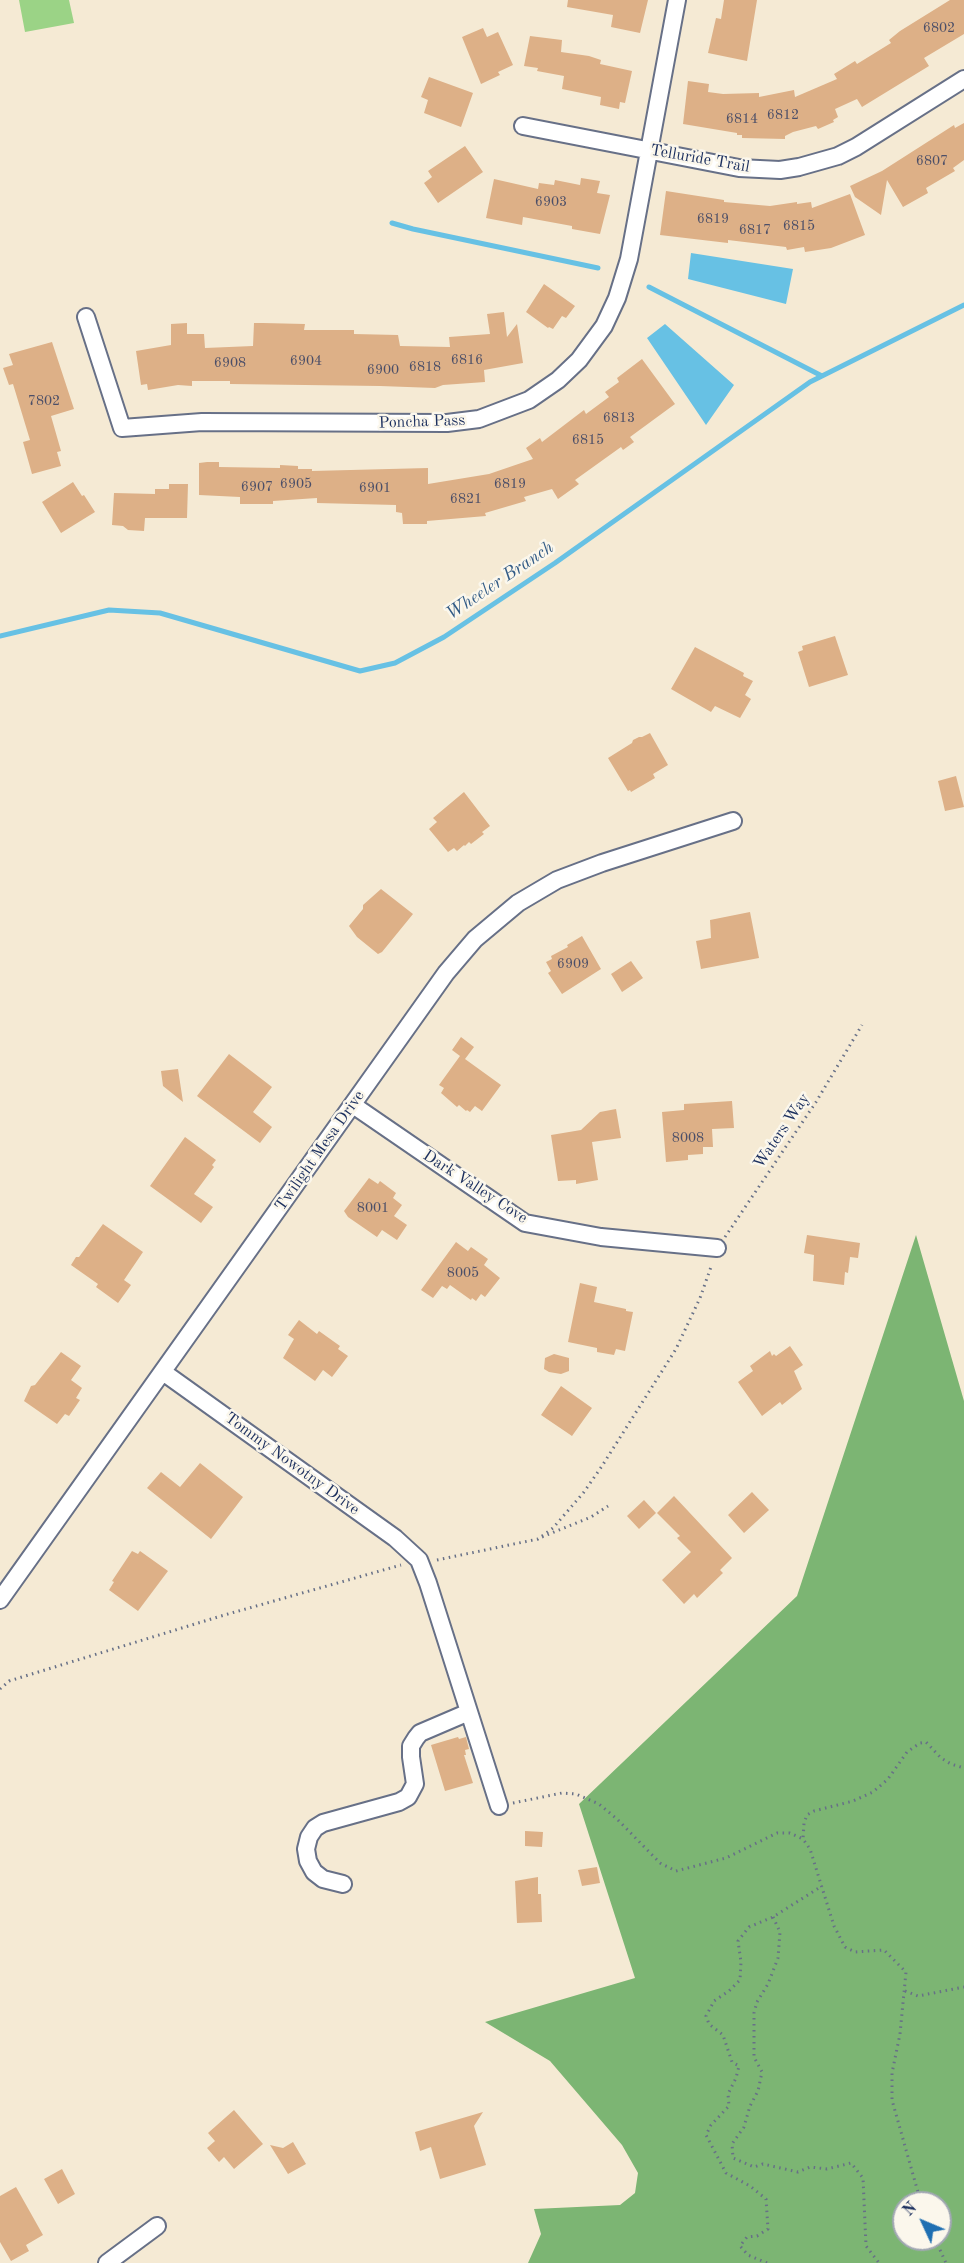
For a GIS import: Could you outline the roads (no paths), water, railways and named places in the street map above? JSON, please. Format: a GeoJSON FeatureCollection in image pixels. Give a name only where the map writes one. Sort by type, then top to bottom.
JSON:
{"type":"FeatureCollection","features":[{"type":"Feature","properties":{"kind":"street","name":"Poncha Pass"},"geometry":{"type":"LineString","coordinates":[[86,317],[122,428],[202,422],[447,423],[479,419],[529,400],[558,380],[579,360],[596,338],[610,314],[624,279],[677,0]]}},
{"type":"Feature","properties":{"kind":"street","name":"Telluride Trail"},"geometry":{"type":"LineString","coordinates":[[523,126],[740,168],[780,170],[799,168],[838,156],[856,147],[964,79]]}},
{"type":"Feature","properties":{"kind":"street","name":"Twilight Mesa Drive"},"geometry":{"type":"LineString","coordinates":[[0,1600],[459,957],[494,922],[538,890],[575,872],[733,821]]}},
{"type":"Feature","properties":{"kind":"street","name":"Dark Valley Cove"},"geometry":{"type":"LineString","coordinates":[[353,1104],[525,1223],[601,1237],[717,1248]]}},
{"type":"Feature","properties":{"kind":"street","name":"Tommy Nowotny Drive"},"geometry":{"type":"LineString","coordinates":[[163,1372],[395,1538],[419,1560],[469,1712]]}},
{"type":"Feature","properties":{"kind":"street"},"geometry":{"type":"LineString","coordinates":[[343,1884],[323,1879],[314,1872],[308,1861],[306,1849],[309,1837],[322,1823],[399,1802],[408,1797],[415,1784],[411,1746],[420,1733],[469,1712],[499,1806]]}},
{"type":"Feature","properties":{"kind":"street"},"geometry":{"type":"LineString","coordinates":[[107,2263],[157,2226]]}},
{"type":"Feature","properties":{"kind":"water"},"geometry":{"type":"Polygon","coordinates":[[[691,253],[793,269],[786,304],[688,279],[691,253]]]}},
{"type":"Feature","properties":{"kind":"water"},"geometry":{"type":"Polygon","coordinates":[[[665,324],[734,385],[706,425],[647,338],[665,324]]]}},
{"type":"Feature","properties":{"kind":"waterway"},"geometry":{"type":"LineString","coordinates":[[392,223],[598,268]]}},
{"type":"Feature","properties":{"kind":"waterway"},"geometry":{"type":"LineString","coordinates":[[649,287],[822,376]]}},
{"type":"Feature","properties":{"kind":"waterway","name":"Wheeler Branch"},"geometry":{"type":"LineString","coordinates":[[0,636],[109,610],[160,613],[360,671],[395,663],[444,637],[555,563],[810,382],[964,305]]}}]}
